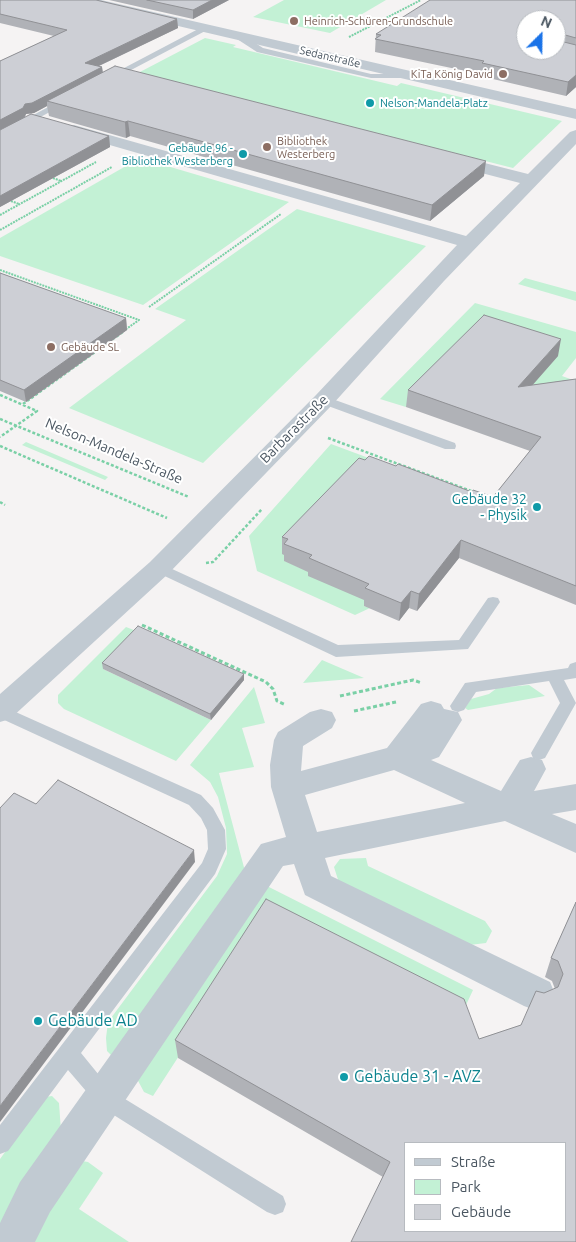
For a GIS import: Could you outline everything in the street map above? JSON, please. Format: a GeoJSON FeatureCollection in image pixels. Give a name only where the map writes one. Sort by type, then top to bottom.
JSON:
{"type":"FeatureCollection","features":[{"type":"Feature","properties":{"kind":"street","name":"Sedanstraße"},"geometry":{"type":"LineString","coordinates":[[84,0],[576,114]]}},
{"type":"Feature","properties":{"kind":"street"},"geometry":{"type":"LineString","coordinates":[[118,74],[137,78]]}},
{"type":"Feature","properties":{"kind":"street"},"geometry":{"type":"LineString","coordinates":[[34,118],[470,243]]}},
{"type":"Feature","properties":{"kind":"street","name":"Barbarastraße"},"geometry":{"type":"LineString","coordinates":[[0,711],[110,610],[159,568],[324,400],[470,243],[576,135]]}},
{"type":"Feature","properties":{"kind":"street"},"geometry":{"type":"LineString","coordinates":[[431,155],[530,180]]}},
{"type":"Feature","properties":{"kind":"street"},"geometry":{"type":"LineString","coordinates":[[398,758],[434,705]]}},
{"type":"Feature","properties":{"kind":"street"},"geometry":{"type":"LineString","coordinates":[[329,708],[289,740],[285,765],[287,786],[317,885],[538,994]]}},
{"type":"Feature","properties":{"kind":"street"},"geometry":{"type":"LineString","coordinates":[[287,786],[398,758],[576,839]]}},
{"type":"Feature","properties":{"kind":"street"},"geometry":{"type":"LineString","coordinates":[[507,808],[535,761]]}},
{"type":"Feature","properties":{"kind":"street"},"geometry":{"type":"LineString","coordinates":[[13,1242],[35,1197],[254,879],[274,854],[576,796]]}},
{"type":"Feature","properties":{"kind":"lane"},"geometry":{"type":"LineString","coordinates":[[102,82],[205,29]]}},
{"type":"Feature","properties":{"kind":"lane"},"geometry":{"type":"LineString","coordinates":[[0,136],[76,96]]}},
{"type":"Feature","properties":{"kind":"lane"},"geometry":{"type":"LineString","coordinates":[[324,400],[450,446]]}},
{"type":"Feature","properties":{"kind":"lane"},"geometry":{"type":"LineString","coordinates":[[159,568],[336,652],[463,644],[493,602]]}},
{"type":"Feature","properties":{"kind":"lane"},"geometry":{"type":"LineString","coordinates":[[434,705],[471,687],[573,673],[576,668]]}},
{"type":"Feature","properties":{"kind":"lane"},"geometry":{"type":"LineString","coordinates":[[535,761],[572,705],[554,675]]}},
{"type":"Feature","properties":{"kind":"lane"},"geometry":{"type":"LineString","coordinates":[[0,711],[195,800],[207,813],[216,830],[217,850],[209,868],[0,1143]]}},
{"type":"Feature","properties":{"kind":"lane"},"geometry":{"type":"LineString","coordinates":[[67,1053],[105,1098],[275,1204]]}},
{"type":"Feature","properties":{"kind":"path"},"geometry":{"type":"LineString","coordinates":[[345,39],[420,0]]}},
{"type":"Feature","properties":{"kind":"path"},"geometry":{"type":"LineString","coordinates":[[0,230],[143,149]]}},
{"type":"Feature","properties":{"kind":"path"},"geometry":{"type":"LineString","coordinates":[[0,215],[96,162]]}},
{"type":"Feature","properties":{"kind":"path"},"geometry":{"type":"LineString","coordinates":[[54,178],[62,181]]}},
{"type":"Feature","properties":{"kind":"path"},"geometry":{"type":"LineString","coordinates":[[149,307],[306,196]]}},
{"type":"Feature","properties":{"kind":"path"},"geometry":{"type":"LineString","coordinates":[[11,201],[20,204]]}},
{"type":"Feature","properties":{"kind":"path"},"geometry":{"type":"LineString","coordinates":[[0,270],[139,320],[23,404]]}},
{"type":"Feature","properties":{"kind":"path"},"geometry":{"type":"LineString","coordinates":[[0,395],[37,411],[0,437]]}},
{"type":"Feature","properties":{"kind":"path","name":"Nelson-Mandela-Straße"},"geometry":{"type":"LineString","coordinates":[[0,419],[217,509]]}},
{"type":"Feature","properties":{"kind":"path"},"geometry":{"type":"LineString","coordinates":[[297,427],[483,495]]}},
{"type":"Feature","properties":{"kind":"path"},"geometry":{"type":"LineString","coordinates":[[0,446],[196,530]]}},
{"type":"Feature","properties":{"kind":"path"},"geometry":{"type":"LineString","coordinates":[[0,502],[5,505]]}},
{"type":"Feature","properties":{"kind":"path"},"geometry":{"type":"LineString","coordinates":[[110,610],[266,682],[273,689],[277,701],[290,708]]}},
{"type":"Feature","properties":{"kind":"path"},"geometry":{"type":"LineString","coordinates":[[329,708],[413,680],[434,705]]}},
{"type":"Feature","properties":{"kind":"path"},"geometry":{"type":"LineString","coordinates":[[329,708],[434,705]]}},
{"type":"Feature","properties":{"kind":"green space"},"geometry":{"type":"Polygon","coordinates":[[[284,0],[386,0],[330,33],[253,17],[284,0]]]}},
{"type":"Feature","properties":{"kind":"green space","name":"Nelson-Mandela-Platz"},"geometry":{"type":"Polygon","coordinates":[[[205,38],[236,45],[233,47],[397,86],[401,83],[562,121],[513,168],[138,73],[205,38]]]}},
{"type":"Feature","properties":{"kind":"green space"},"geometry":{"type":"Polygon","coordinates":[[[140,158],[289,202],[143,305],[0,256],[0,238],[140,158]]]}},
{"type":"Feature","properties":{"kind":"green space"},"geometry":{"type":"Polygon","coordinates":[[[297,209],[426,246],[203,463],[69,408],[186,320],[155,309],[297,209]]]}},
{"type":"Feature","properties":{"kind":"green space"},"geometry":{"type":"Polygon","coordinates":[[[525,278],[576,292],[576,301],[518,284],[525,278]]]}},
{"type":"Feature","properties":{"kind":"green space"},"geometry":{"type":"Polygon","coordinates":[[[475,303],[576,332],[576,358],[562,376],[576,381],[519,400],[557,356],[482,331],[406,407],[380,399],[475,303]]]}},
{"type":"Feature","properties":{"kind":"green space"},"geometry":{"type":"Polygon","coordinates":[[[50,423],[133,456],[128,460],[46,426],[50,423]]]}},
{"type":"Feature","properties":{"kind":"green space"},"geometry":{"type":"Polygon","coordinates":[[[26,442],[108,477],[105,480],[22,445],[26,442]]]}},
{"type":"Feature","properties":{"kind":"green space"},"geometry":{"type":"Polygon","coordinates":[[[331,444],[463,493],[288,557],[285,561],[306,569],[368,601],[364,606],[370,608],[355,615],[257,571],[249,536],[331,444]]]}},
{"type":"Feature","properties":{"kind":"green space"},"geometry":{"type":"Polygon","coordinates":[[[126,627],[139,632],[103,669],[211,720],[176,761],[64,709],[58,703],[58,695],[126,627]]]}},
{"type":"Feature","properties":{"kind":"green space"},"geometry":{"type":"Polygon","coordinates":[[[322,660],[364,678],[303,683],[322,660]]]}},
{"type":"Feature","properties":{"kind":"green space"},"geometry":{"type":"Polygon","coordinates":[[[529,685],[545,696],[468,710],[465,708],[471,699],[489,694],[497,688],[529,685]]]}},
{"type":"Feature","properties":{"kind":"green space"},"geometry":{"type":"Polygon","coordinates":[[[254,687],[265,723],[242,728],[254,767],[219,773],[246,875],[111,1055],[107,1051],[108,1022],[217,876],[227,854],[226,828],[218,797],[210,782],[190,765],[254,687]]]}},
{"type":"Feature","properties":{"kind":"green space"},"geometry":{"type":"Polygon","coordinates":[[[366,858],[368,866],[485,921],[492,931],[486,943],[461,946],[340,886],[334,867],[340,859],[366,858]]]}},
{"type":"Feature","properties":{"kind":"green space"},"geometry":{"type":"Polygon","coordinates":[[[263,884],[473,990],[460,1018],[267,920],[153,1096],[144,1092],[136,1077],[263,884]]]}},
{"type":"Feature","properties":{"kind":"green space"},"geometry":{"type":"Polygon","coordinates":[[[52,1096],[59,1103],[61,1131],[0,1241],[0,1159],[45,1097],[52,1096]]]}},
{"type":"Feature","properties":{"kind":"green space"},"geometry":{"type":"Polygon","coordinates":[[[76,1160],[88,1162],[103,1173],[79,1209],[129,1242],[25,1242],[76,1160]]]}},
{"type":"Feature","properties":{"kind":"building"},"geometry":{"type":"Polygon","coordinates":[[[0,0],[96,0],[177,19],[85,63],[102,67],[32,103],[25,104],[23,108],[0,120],[0,61],[67,30],[0,14],[0,0]]]}},
{"type":"Feature","properties":{"kind":"building"},"geometry":{"type":"Polygon","coordinates":[[[147,0],[212,0],[193,10],[147,0]]]}},
{"type":"Feature","properties":{"kind":"building"},"geometry":{"type":"Polygon","coordinates":[[[430,0],[576,0],[576,38],[566,35],[566,10],[516,10],[516,60],[566,60],[566,42],[576,45],[576,75],[568,82],[482,63],[484,61],[375,39],[381,35],[376,34],[430,0]]]}},
{"type":"Feature","properties":{"kind":"building"},"geometry":{"type":"Polygon","coordinates":[[[115,66],[486,161],[432,205],[128,121],[125,122],[47,101],[115,66]]]}},
{"type":"Feature","properties":{"kind":"building"},"geometry":{"type":"Polygon","coordinates":[[[31,114],[109,136],[0,196],[0,130],[31,114]]]}},
{"type":"Feature","properties":{"kind":"building","name":"Gebäude SL"},"geometry":{"type":"Polygon","coordinates":[[[0,273],[126,318],[24,390],[0,380],[0,273]]]}},
{"type":"Feature","properties":{"kind":"building"},"geometry":{"type":"Polygon","coordinates":[[[484,315],[561,339],[518,387],[576,379],[576,586],[461,540],[419,594],[411,591],[401,603],[365,588],[369,584],[309,558],[312,555],[284,544],[288,539],[282,537],[359,458],[365,460],[369,456],[396,466],[398,464],[472,492],[473,490],[493,497],[541,437],[408,390],[484,315]]]}},
{"type":"Feature","properties":{"kind":"building"},"geometry":{"type":"Polygon","coordinates":[[[138,626],[244,674],[210,714],[102,663],[138,626]]]}},
{"type":"Feature","properties":{"kind":"building","name":"Gebäude AD"},"geometry":{"type":"Polygon","coordinates":[[[58,780],[194,850],[0,1106],[0,808],[14,793],[36,804],[58,780]]]}},
{"type":"Feature","properties":{"kind":"building","name":"Gebäude 31 - AVZ"},"geometry":{"type":"Polygon","coordinates":[[[266,899],[464,999],[479,1039],[521,1025],[536,991],[544,993],[558,987],[563,974],[558,961],[551,958],[576,902],[576,1242],[351,1242],[390,1162],[175,1040],[266,899]]]}},
{"type":"Feature","properties":{"kind":"place","name":"Heinrich-Schüren-Grundschule"},"geometry":{"type":"Point","coordinates":[294,21]}},
{"type":"Feature","properties":{"kind":"place","name":"KiTa König David"},"geometry":{"type":"Point","coordinates":[503,74]}},
{"type":"Feature","properties":{"kind":"place","name":"Nelson-Mandela-Platz"},"geometry":{"type":"Point","coordinates":[370,103]}},
{"type":"Feature","properties":{"kind":"place","name":"Bibliothek Westerberg"},"geometry":{"type":"Point","coordinates":[267,147]}},
{"type":"Feature","properties":{"kind":"place","name":"Gebäude 96 - Bibliothek Westerberg"},"geometry":{"type":"Point","coordinates":[243,154]}},
{"type":"Feature","properties":{"kind":"place","name":"Gebäude SL"},"geometry":{"type":"Point","coordinates":[51,347]}},
{"type":"Feature","properties":{"kind":"place","name":"Gebäude 32 - Physik"},"geometry":{"type":"Point","coordinates":[537,507]}},
{"type":"Feature","properties":{"kind":"place","name":"Gebäude AD"},"geometry":{"type":"Point","coordinates":[38,1021]}},
{"type":"Feature","properties":{"kind":"place","name":"Gebäude 31 - AVZ"},"geometry":{"type":"Point","coordinates":[344,1077]}}]}
